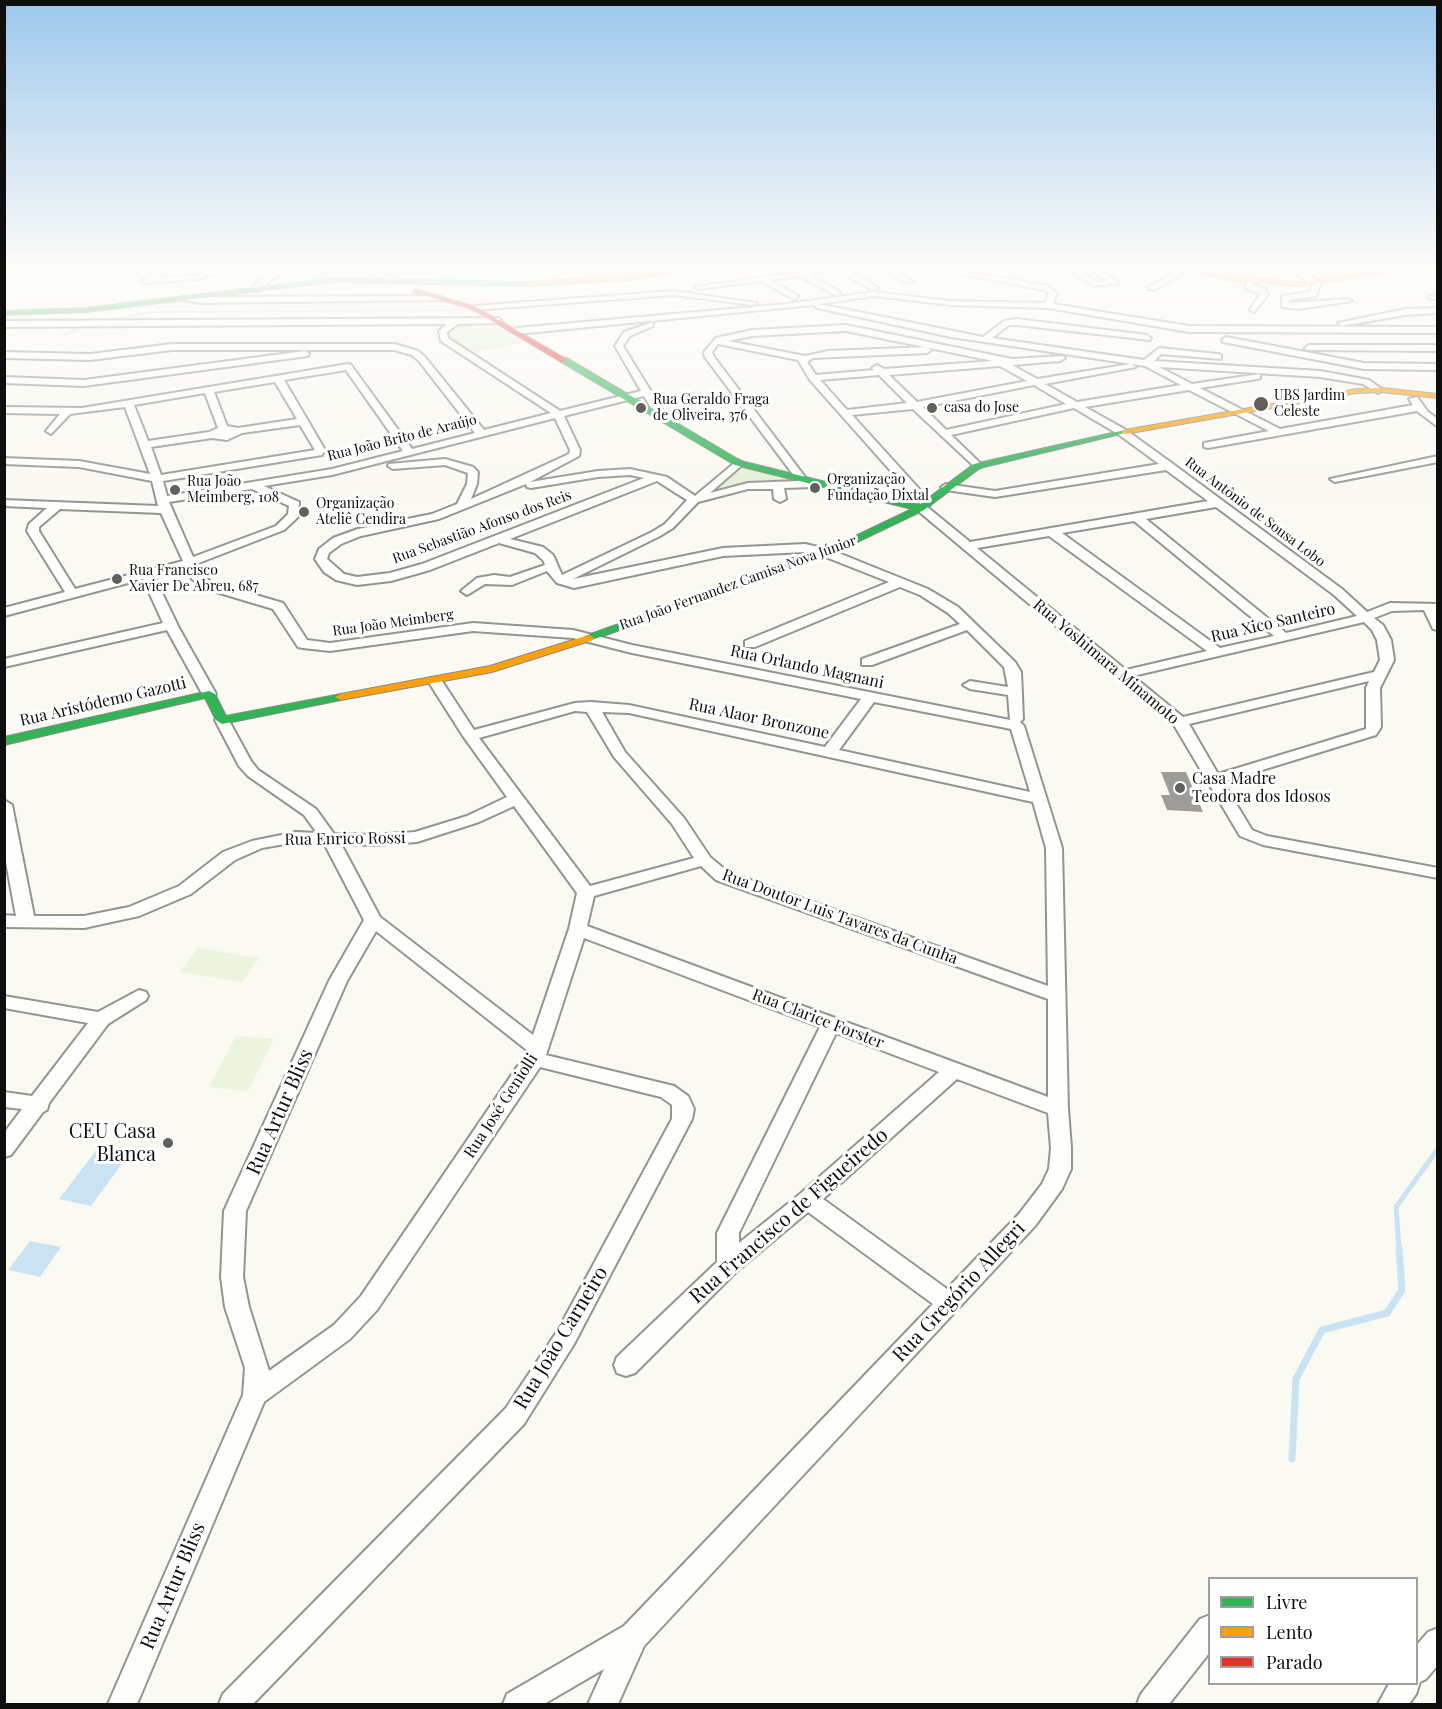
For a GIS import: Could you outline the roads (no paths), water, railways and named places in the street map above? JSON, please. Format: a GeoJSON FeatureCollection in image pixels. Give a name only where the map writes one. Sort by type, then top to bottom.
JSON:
{"type":"FeatureCollection","features":[{"type":"Feature","properties":{"kind":"main road"},"geometry":{"type":"LineString","coordinates":[[540,345],[738,464],[923,506]]}},
{"type":"Feature","properties":{"kind":"main road","name":"Rua João Fernandez Camisa Nova Júnior"},"geometry":{"type":"LineString","coordinates":[[222,720],[435,681],[514,663],[592,637],[827,553],[923,506],[976,466],[1122,432],[1238,411],[1379,390],[1437,394]]}},
{"type":"Feature","properties":{"kind":"main road"},"geometry":{"type":"LineString","coordinates":[[209,694],[222,720]]}},
{"type":"Feature","properties":{"kind":"main road","name":"Rua Aristódemo Gazotti"},"geometry":{"type":"LineString","coordinates":[[4,741],[209,694]]}},
{"type":"Feature","properties":{"kind":"street"},"geometry":{"type":"LineString","coordinates":[[4,355],[90,357],[140,345]]}},
{"type":"Feature","properties":{"kind":"street"},"geometry":{"type":"LineString","coordinates":[[373,345],[407,350],[422,359],[482,434]]}},
{"type":"Feature","properties":{"kind":"street"},"geometry":{"type":"LineString","coordinates":[[4,380],[93,382],[378,345]]}},
{"type":"Feature","properties":{"kind":"street"},"geometry":{"type":"LineString","coordinates":[[451,345],[558,414]]}},
{"type":"Feature","properties":{"kind":"street"},"geometry":{"type":"LineString","coordinates":[[620,345],[663,419]]}},
{"type":"Feature","properties":{"kind":"street"},"geometry":{"type":"LineString","coordinates":[[713,345],[708,352],[710,357],[803,480]]}},
{"type":"Feature","properties":{"kind":"street"},"geometry":{"type":"LineString","coordinates":[[735,345],[804,358],[862,352],[955,349]]}},
{"type":"Feature","properties":{"kind":"street"},"geometry":{"type":"LineString","coordinates":[[935,345],[1008,362]]}},
{"type":"Feature","properties":{"kind":"street"},"geometry":{"type":"LineString","coordinates":[[1019,345],[1146,363],[1285,371],[1352,379],[1371,384],[1379,390]]}},
{"type":"Feature","properties":{"kind":"street"},"geometry":{"type":"LineString","coordinates":[[1252,345],[1376,367],[1437,367]]}},
{"type":"Feature","properties":{"kind":"street"},"geometry":{"type":"LineString","coordinates":[[1269,348],[1437,348]]}},
{"type":"Feature","properties":{"kind":"street"},"geometry":{"type":"LineString","coordinates":[[845,412],[915,406],[1146,363],[1155,353],[1164,351],[1205,355],[1250,364],[1262,370]]}},
{"type":"Feature","properties":{"kind":"street"},"geometry":{"type":"LineString","coordinates":[[862,352],[976,466]]}},
{"type":"Feature","properties":{"kind":"street"},"geometry":{"type":"LineString","coordinates":[[813,378],[1086,356]]}},
{"type":"Feature","properties":{"kind":"street","name":"Rua Yoshimara Minamoto"},"geometry":{"type":"LineString","coordinates":[[804,358],[803,366],[845,412],[923,506],[1180,722],[1241,827],[1253,837],[1437,873]]}},
{"type":"Feature","properties":{"kind":"street","name":"Rua Antônio de Sousa Lobo"},"geometry":{"type":"LineString","coordinates":[[1008,362],[1037,382],[1122,432],[1369,617]]}},
{"type":"Feature","properties":{"kind":"street"},"geometry":{"type":"LineString","coordinates":[[1146,363],[1278,432]]}},
{"type":"Feature","properties":{"kind":"street"},"geometry":{"type":"LineString","coordinates":[[4,410],[66,412],[279,380],[344,367],[351,368],[410,453]]}},
{"type":"Feature","properties":{"kind":"street"},"geometry":{"type":"LineString","coordinates":[[945,434],[1076,405],[1285,371]]}},
{"type":"Feature","properties":{"kind":"street"},"geometry":{"type":"LineString","coordinates":[[143,445],[213,435],[233,447],[312,454],[320,450],[279,380]]}},
{"type":"Feature","properties":{"kind":"street"},"geometry":{"type":"LineString","coordinates":[[209,390],[233,447]]}},
{"type":"Feature","properties":{"kind":"street","name":"Rua João Brito de Araújo"},"geometry":{"type":"LineString","coordinates":[[4,502],[57,506],[163,505],[332,472],[647,392]]}},
{"type":"Feature","properties":{"kind":"street"},"geometry":{"type":"LineString","coordinates":[[1406,392],[1437,424]]}},
{"type":"Feature","properties":{"kind":"street","name":"Rua João Meimberg"},"geometry":{"type":"LineString","coordinates":[[128,402],[157,478],[163,505],[196,576],[207,585],[278,606],[284,612],[299,640],[309,646],[356,645],[473,627],[592,637]]}},
{"type":"Feature","properties":{"kind":"street"},"geometry":{"type":"LineString","coordinates":[[1208,446],[1420,407]]}},
{"type":"Feature","properties":{"kind":"street"},"geometry":{"type":"LineString","coordinates":[[51,431],[66,412]]}},
{"type":"Feature","properties":{"kind":"street","name":"Rua Sebastião Afonso dos Reis"},"geometry":{"type":"LineString","coordinates":[[558,414],[576,450],[574,456],[509,488],[418,523],[346,537],[326,548],[321,559],[328,569],[340,577],[367,581],[426,567],[657,477]]}},
{"type":"Feature","properties":{"kind":"street"},"geometry":{"type":"LineString","coordinates":[[233,447],[238,431],[304,421]]}},
{"type":"Feature","properties":{"kind":"street"},"geometry":{"type":"LineString","coordinates":[[4,461],[79,464],[157,478],[233,447]]}},
{"type":"Feature","properties":{"kind":"street"},"geometry":{"type":"LineString","coordinates":[[1335,479],[1437,459]]}},
{"type":"Feature","properties":{"kind":"street"},"geometry":{"type":"LineString","coordinates":[[332,472],[429,462],[462,465],[473,472],[473,476],[462,506]]}},
{"type":"Feature","properties":{"kind":"street"},"geometry":{"type":"LineString","coordinates":[[498,539],[539,550],[549,558],[555,576],[561,580],[657,534],[738,464]]}},
{"type":"Feature","properties":{"kind":"street"},"geometry":{"type":"LineString","coordinates":[[946,487],[995,495],[1169,466]]}},
{"type":"Feature","properties":{"kind":"street"},"geometry":{"type":"LineString","coordinates":[[509,488],[612,473],[657,477],[694,500],[735,488],[778,483],[818,484]]}},
{"type":"Feature","properties":{"kind":"street"},"geometry":{"type":"LineString","coordinates":[[778,483],[780,499]]}},
{"type":"Feature","properties":{"kind":"street"},"geometry":{"type":"LineString","coordinates":[[4,612],[188,563],[280,528],[294,515],[295,504],[291,500],[254,486]]}},
{"type":"Feature","properties":{"kind":"street"},"geometry":{"type":"LineString","coordinates":[[969,546],[1218,503]]}},
{"type":"Feature","properties":{"kind":"street"},"geometry":{"type":"LineString","coordinates":[[57,506],[33,526],[33,531],[72,594]]}},
{"type":"Feature","properties":{"kind":"street"},"geometry":{"type":"LineString","coordinates":[[1135,516],[1283,637]]}},
{"type":"Feature","properties":{"kind":"street"},"geometry":{"type":"LineString","coordinates":[[1052,532],[1216,652]]}},
{"type":"Feature","properties":{"kind":"street","name":"Rua Gregório Allegri"},"geometry":{"type":"LineString","coordinates":[[517,1704],[634,1636],[1027,1220],[1051,1189],[1060,1169],[1061,1148],[1058,1109],[1054,848],[1016,722],[1014,672],[1010,665],[940,600],[827,553],[805,548],[752,549],[659,564],[580,584],[561,580]]}},
{"type":"Feature","properties":{"kind":"street"},"geometry":{"type":"LineString","coordinates":[[467,591],[487,579],[512,581],[533,571],[551,567]]}},
{"type":"Feature","properties":{"kind":"street"},"geometry":{"type":"LineString","coordinates":[[148,575],[171,625],[209,694]]}},
{"type":"Feature","properties":{"kind":"street"},"geometry":{"type":"LineString","coordinates":[[750,644],[901,582]]}},
{"type":"Feature","properties":{"kind":"street","name":"Rua Xico Santeiro"},"geometry":{"type":"LineString","coordinates":[[1122,675],[1369,617],[1390,606],[1433,606]]}},
{"type":"Feature","properties":{"kind":"street"},"geometry":{"type":"LineString","coordinates":[[1433,606],[1437,626]]}},
{"type":"Feature","properties":{"kind":"street"},"geometry":{"type":"LineString","coordinates":[[1214,780],[1371,732],[1374,727],[1373,688],[1378,675],[1385,667],[1387,652],[1378,628],[1369,617]]}},
{"type":"Feature","properties":{"kind":"street"},"geometry":{"type":"LineString","coordinates":[[4,663],[171,625]]}},
{"type":"Feature","properties":{"kind":"street"},"geometry":{"type":"LineString","coordinates":[[867,662],[969,625]]}},
{"type":"Feature","properties":{"kind":"street","name":"Rua Orlando Magnani"},"geometry":{"type":"LineString","coordinates":[[592,637],[632,649],[868,698],[1016,722]]}},
{"type":"Feature","properties":{"kind":"street"},"geometry":{"type":"LineString","coordinates":[[1180,722],[1378,675]]}},
{"type":"Feature","properties":{"kind":"street"},"geometry":{"type":"LineString","coordinates":[[435,681],[470,736],[586,893],[704,860]]}},
{"type":"Feature","properties":{"kind":"street"},"geometry":{"type":"LineString","coordinates":[[970,686],[1014,692]]}},
{"type":"Feature","properties":{"kind":"street"},"geometry":{"type":"LineString","coordinates":[[829,753],[868,698]]}},
{"type":"Feature","properties":{"kind":"street","name":"Rua Alaor Bronzone"},"geometry":{"type":"LineString","coordinates":[[470,736],[561,710],[591,706],[629,709],[1041,799]]}},
{"type":"Feature","properties":{"kind":"street","name":"Rua Doutor Luis Tavares da Cunha"},"geometry":{"type":"LineString","coordinates":[[591,706],[619,754],[678,821],[704,860],[730,880],[1058,996]]}},
{"type":"Feature","properties":{"kind":"street"},"geometry":{"type":"LineString","coordinates":[[222,720],[244,763],[253,773],[301,803],[330,839],[373,920],[537,1054]]}},
{"type":"Feature","properties":{"kind":"street","name":"Rua Enrico Rossi"},"geometry":{"type":"LineString","coordinates":[[4,921],[84,922],[133,912],[185,890],[239,850],[296,837],[394,840],[425,836],[472,819],[518,798]]}},
{"type":"Feature","properties":{"kind":"street"},"geometry":{"type":"LineString","coordinates":[[4,805],[26,921]]}},
{"type":"Feature","properties":{"kind":"street","name":"Rua José Geniolli"},"geometry":{"type":"LineString","coordinates":[[255,1395],[342,1332],[369,1304],[537,1054],[578,929],[586,893]]}},
{"type":"Feature","properties":{"kind":"street","name":"Rua Artur Bliss"},"geometry":{"type":"LineString","coordinates":[[122,1704],[255,1395],[257,1368],[237,1307],[232,1277],[235,1211],[338,981],[373,920]]}},
{"type":"Feature","properties":{"kind":"street","name":"Rua Clarice Forster"},"geometry":{"type":"LineString","coordinates":[[578,929],[1058,1109]]}},
{"type":"Feature","properties":{"kind":"street"},"geometry":{"type":"LineString","coordinates":[[4,1149],[40,1105],[101,1019],[139,996]]}},
{"type":"Feature","properties":{"kind":"street"},"geometry":{"type":"LineString","coordinates":[[4,1002],[101,1019]]}},
{"type":"Feature","properties":{"kind":"street"},"geometry":{"type":"LineString","coordinates":[[728,1265],[728,1233],[831,1024]]}},
{"type":"Feature","properties":{"kind":"street","name":"Rua João Carneiro"},"geometry":{"type":"LineString","coordinates":[[233,1704],[515,1416],[566,1337],[682,1119],[684,1109],[681,1101],[667,1091],[537,1054]]}},
{"type":"Feature","properties":{"kind":"street","name":"Rua Francisco de Figueiredo"},"geometry":{"type":"LineString","coordinates":[[626,1365],[728,1265],[808,1200],[954,1070]]}},
{"type":"Feature","properties":{"kind":"street"},"geometry":{"type":"LineString","coordinates":[[4,1099],[40,1105]]}},
{"type":"Feature","properties":{"kind":"street"},"geometry":{"type":"LineString","coordinates":[[808,1200],[949,1303]]}},
{"type":"Feature","properties":{"kind":"street"},"geometry":{"type":"LineString","coordinates":[[1151,1704],[1208,1630]]}},
{"type":"Feature","properties":{"kind":"street"},"geometry":{"type":"LineString","coordinates":[[603,1704],[634,1636]]}},
{"type":"Feature","properties":{"kind":"street"},"geometry":{"type":"LineString","coordinates":[[1418,1666],[1437,1642]]}},
{"type":"Feature","properties":{"kind":"street"},"geometry":{"type":"LineString","coordinates":[[1392,1704],[1405,1685]]}},
{"type":"Feature","properties":{"kind":"water"},"geometry":{"type":"Polygon","coordinates":[[[98,1148],[129,1154],[91,1206],[59,1199],[98,1148]]]}},
{"type":"Feature","properties":{"kind":"water"},"geometry":{"type":"Polygon","coordinates":[[[30,1241],[61,1247],[40,1277],[8,1270],[30,1241]]]}},
{"type":"Feature","properties":{"kind":"waterway"},"geometry":{"type":"LineString","coordinates":[[1399,1249],[1396,1207],[1438,1149]]}},
{"type":"Feature","properties":{"kind":"waterway"},"geometry":{"type":"LineString","coordinates":[[1292,1459],[1296,1379],[1322,1330],[1387,1313],[1402,1290],[1399,1248]]}},
{"type":"Feature","properties":{"kind":"place","name":"UBS Jardim Celeste"},"geometry":{"type":"Point","coordinates":[1261,404]}},
{"type":"Feature","properties":{"kind":"place","name":"Rua Geraldo Fraga de Oliveira, 376"},"geometry":{"type":"Point","coordinates":[641,408]}},
{"type":"Feature","properties":{"kind":"place","name":"casa do Jose"},"geometry":{"type":"Point","coordinates":[932,408]}},
{"type":"Feature","properties":{"kind":"place","name":"Organização Fundação Dixtal"},"geometry":{"type":"Point","coordinates":[815,488]}},
{"type":"Feature","properties":{"kind":"place","name":"Rua João Meimberg, 108"},"geometry":{"type":"Point","coordinates":[175,490]}},
{"type":"Feature","properties":{"kind":"place","name":"Organização Ateliê Cendira"},"geometry":{"type":"Point","coordinates":[304,512]}},
{"type":"Feature","properties":{"kind":"place","name":"Rua Francisco Xavier De Abreu, 687"},"geometry":{"type":"Point","coordinates":[117,579]}},
{"type":"Feature","properties":{"kind":"place","name":"Casa Madre Teodora dos Idosos"},"geometry":{"type":"Point","coordinates":[1180,788]}},
{"type":"Feature","properties":{"kind":"place","name":"CEU Casa Blanca"},"geometry":{"type":"Point","coordinates":[168,1143]}}]}
